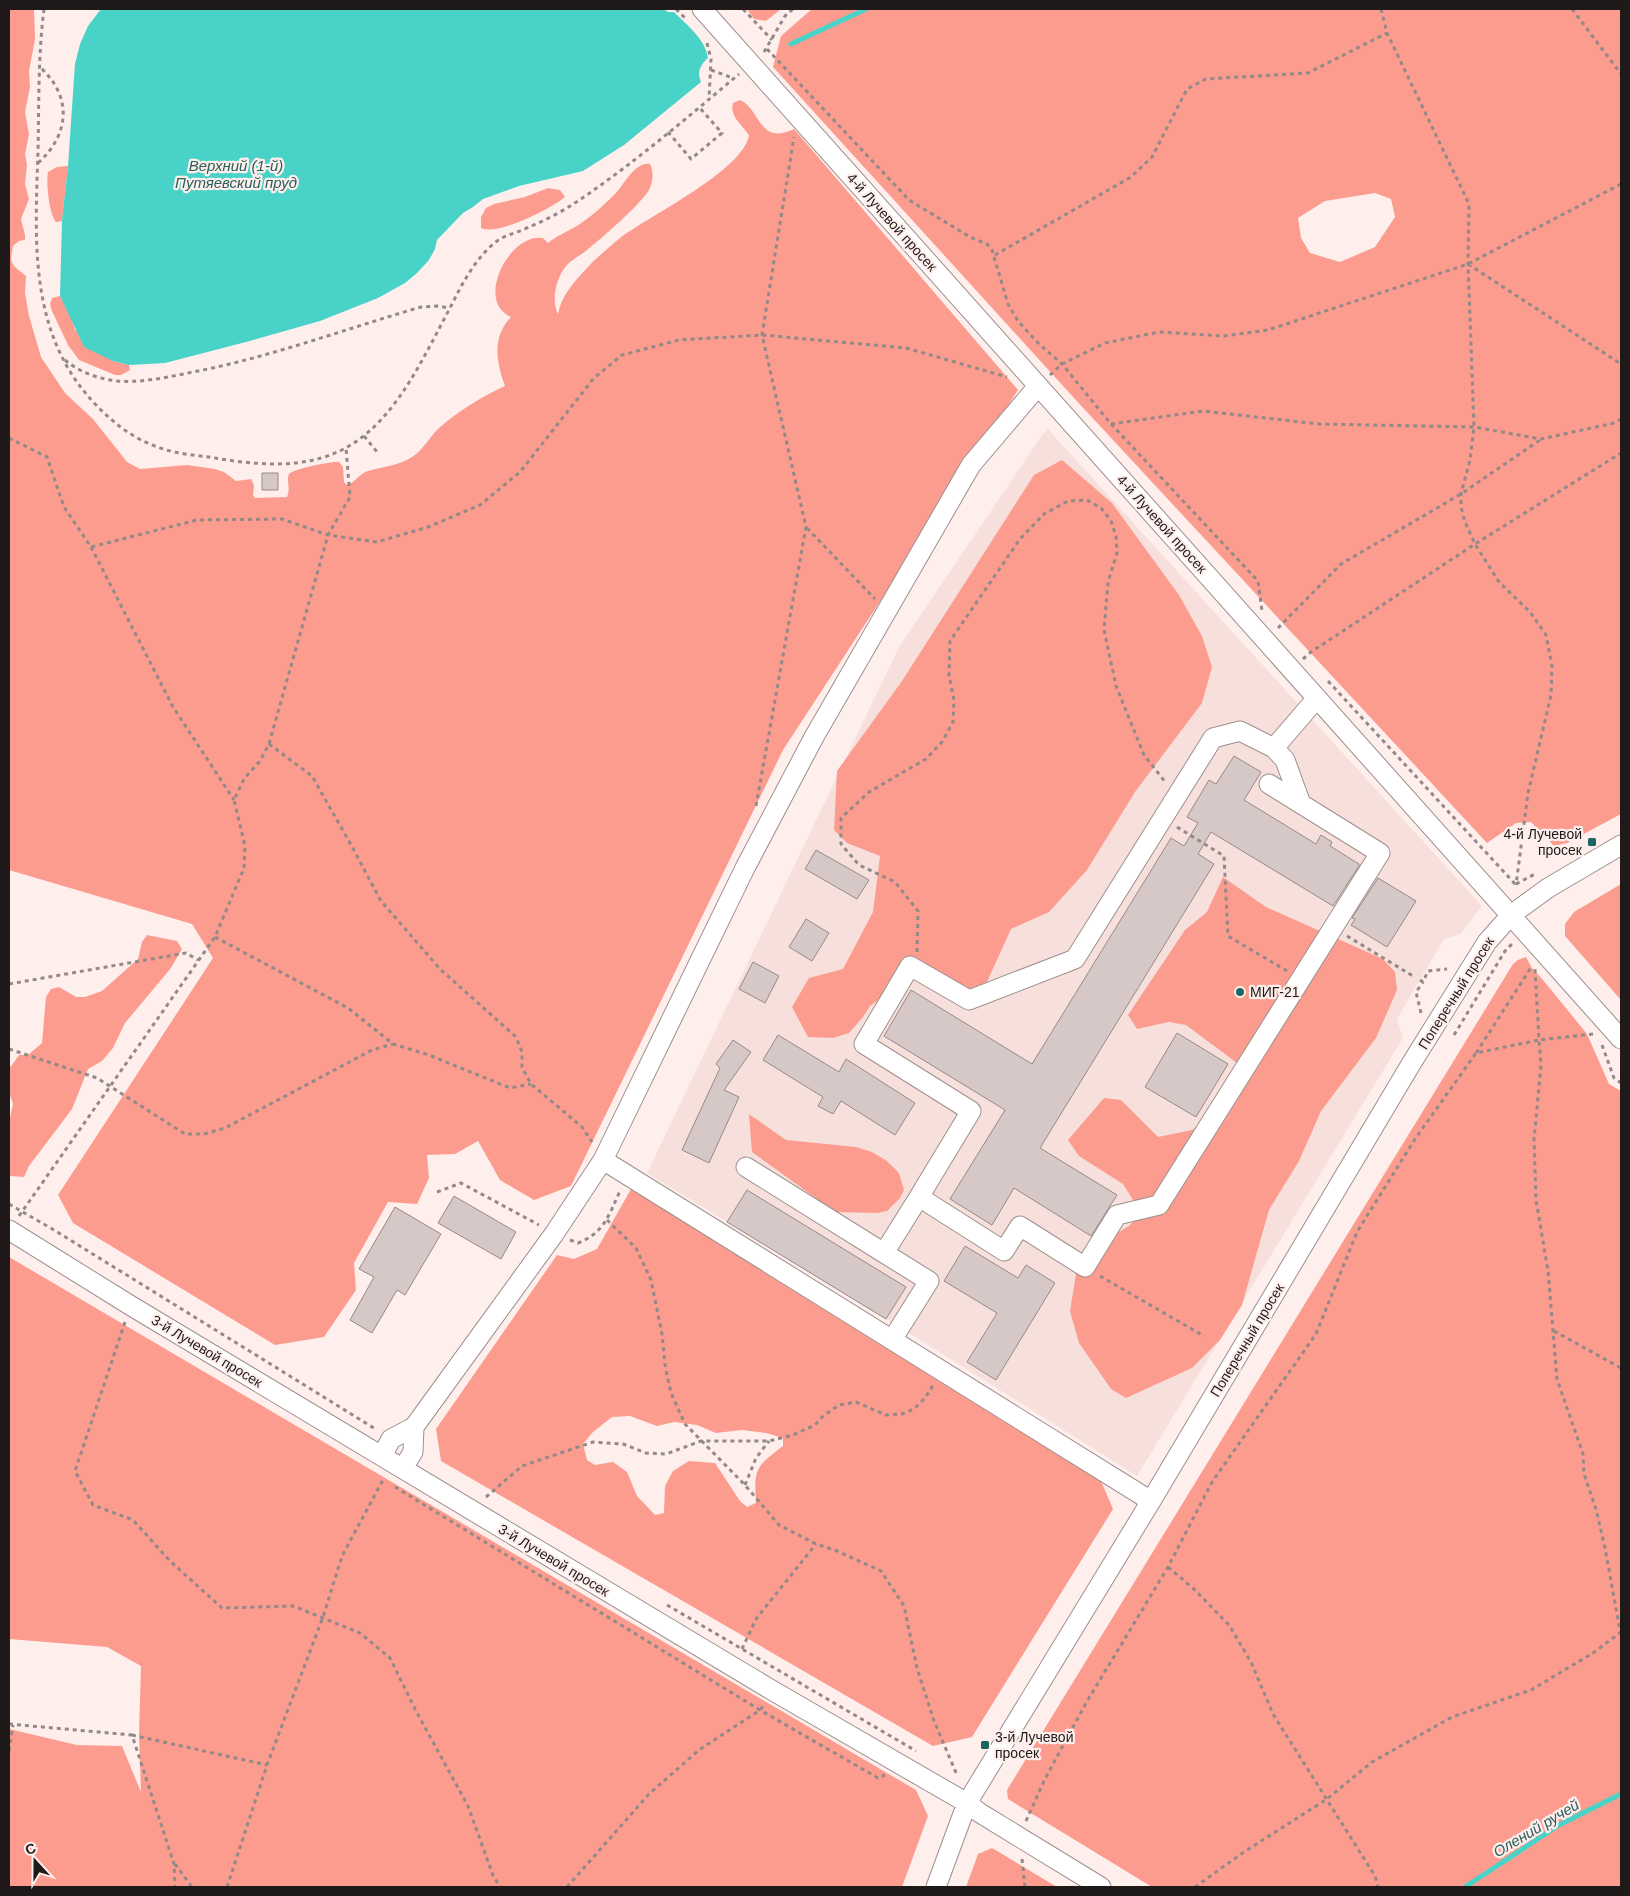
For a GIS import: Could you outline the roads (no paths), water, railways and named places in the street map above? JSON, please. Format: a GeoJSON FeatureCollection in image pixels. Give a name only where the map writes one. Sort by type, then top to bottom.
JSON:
{"type":"FeatureCollection","features":[{"type":"Feature","properties":{"kind":"street","name":"4-й Лучевой просек"},"geometry":{"type":"LineString","coordinates":[[702,9],[1621,1039]]}},
{"type":"Feature","properties":{"kind":"street"},"geometry":{"type":"LineString","coordinates":[[414,1427],[413,1452],[392,1462],[391,1439],[414,1427],[554,1234],[603,1160],[750,859],[814,737],[971,465],[1038,386]]}},
{"type":"Feature","properties":{"kind":"street"},"geometry":{"type":"LineString","coordinates":[[1274,748],[1317,698]]}},
{"type":"Feature","properties":{"kind":"street"},"geometry":{"type":"LineString","coordinates":[[884,1253],[970,1111],[864,1044],[910,966],[969,1000],[1075,959],[1213,738],[1240,731],[1274,748],[1285,760],[1300,804]]}},
{"type":"Feature","properties":{"kind":"street"},"geometry":{"type":"LineString","coordinates":[[919,1197],[1004,1251],[1020,1226],[1084,1267],[1117,1215],[1159,1205],[1380,853],[1268,784]]}},
{"type":"Feature","properties":{"kind":"street","name":"Поперечный просек"},"geometry":{"type":"LineString","coordinates":[[936,1887],[967,1803],[1151,1501],[1411,1064],[1487,942],[1510,915],[1548,888],[1621,845]]}},
{"type":"Feature","properties":{"kind":"street"},"geometry":{"type":"LineString","coordinates":[[603,1160],[1151,1501]]}},
{"type":"Feature","properties":{"kind":"street"},"geometry":{"type":"LineString","coordinates":[[746,1167],[929,1281],[892,1340]]}},
{"type":"Feature","properties":{"kind":"street","name":"3-й Лучевой просек"},"geometry":{"type":"LineString","coordinates":[[9,1230],[133,1307],[775,1692],[967,1803],[1101,1887]]}},
{"type":"Feature","properties":{"kind":"water","name":"Верхний (1-й) Путяевский пруд"},"geometry":{"type":"Polygon","coordinates":[[[101,9],[662,9],[674,12],[690,28],[704,45],[708,58],[700,69],[701,82],[624,145],[583,171],[519,186],[483,199],[463,213],[437,240],[429,260],[417,273],[405,283],[378,298],[320,321],[246,342],[165,363],[129,365],[113,361],[84,347],[60,296],[62,221],[75,64],[80,44],[88,26],[101,9]]]}},
{"type":"Feature","properties":{"kind":"waterway"},"geometry":{"type":"LineString","coordinates":[[791,44],[866,9]]}},
{"type":"Feature","properties":{"kind":"waterway","name":"Олений ручей"},"geometry":{"type":"LineString","coordinates":[[1465,1887],[1559,1825],[1621,1794]]}},
{"type":"Feature","properties":{"kind":"place","name":"4-й Лучевой просек"},"geometry":{"type":"Point","coordinates":[1592,842]}},
{"type":"Feature","properties":{"kind":"place","name":"МИГ-21"},"geometry":{"type":"Point","coordinates":[1240,992]}},
{"type":"Feature","properties":{"kind":"place","name":"3-й Лучевой просек"},"geometry":{"type":"Point","coordinates":[985,1745]}}]}
